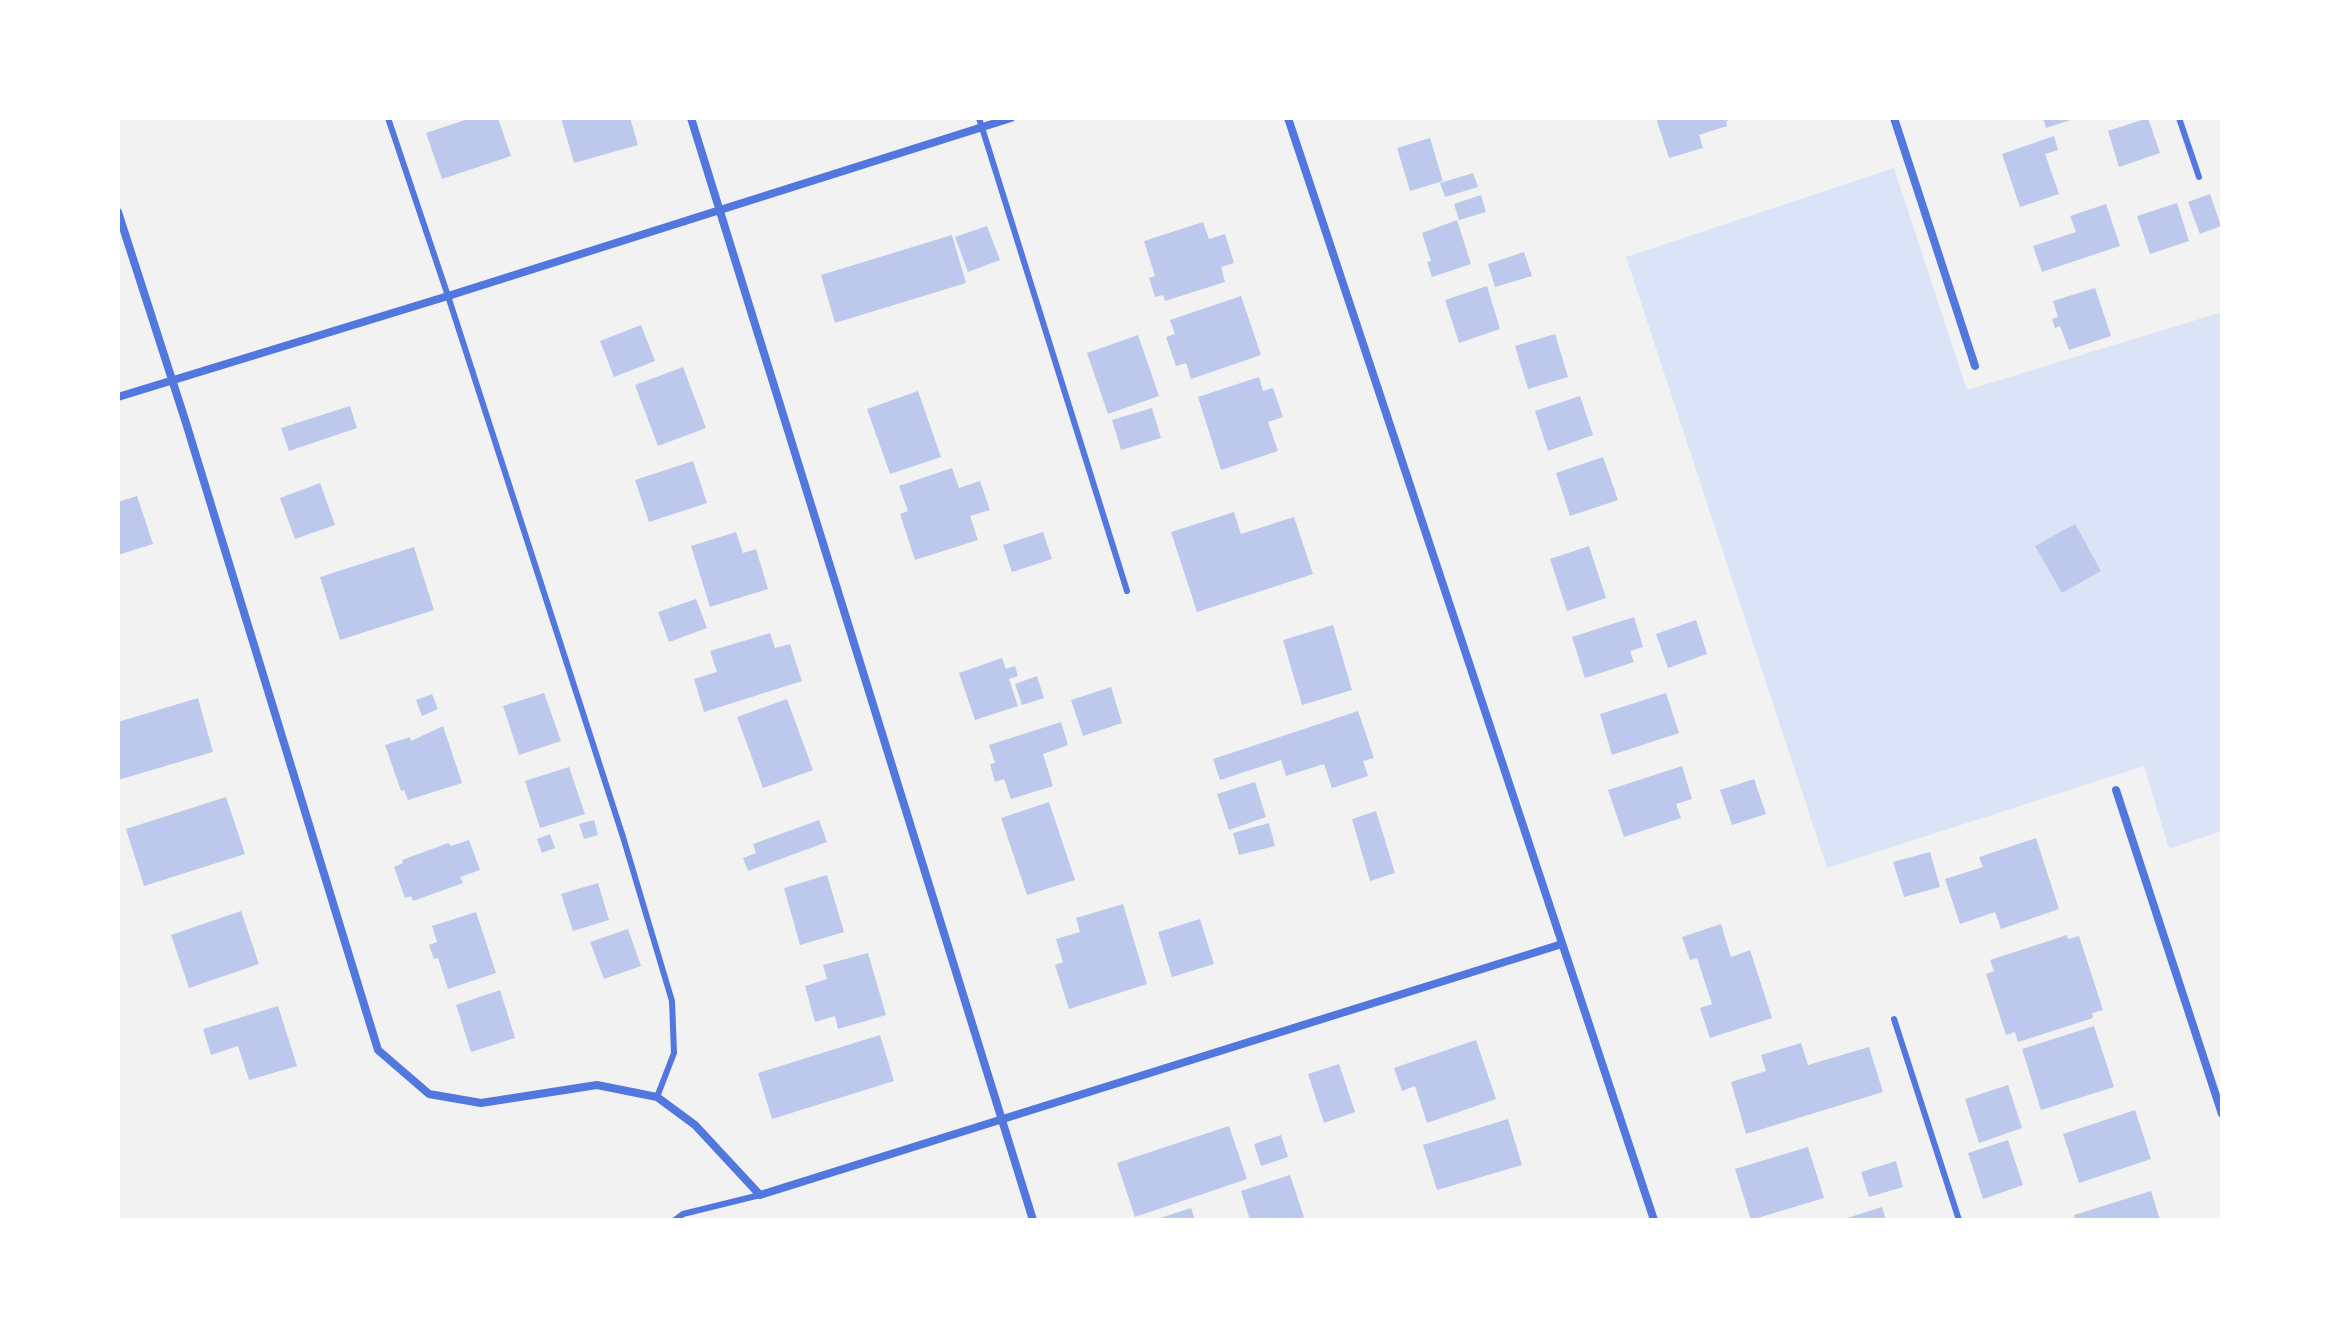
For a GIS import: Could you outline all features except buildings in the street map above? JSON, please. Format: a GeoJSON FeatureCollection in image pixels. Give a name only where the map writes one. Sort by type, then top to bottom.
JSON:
{"type":"FeatureCollection","features":[{"type":"Feature","properties":{"kind":"street"},"geometry":{"type":"LineString","coordinates":[[691,118],[1033,1220]]}},
{"type":"Feature","properties":{"kind":"street"},"geometry":{"type":"LineString","coordinates":[[118,397],[721,211],[981,123],[1011,118]]}},
{"type":"Feature","properties":{"kind":"street"},"geometry":{"type":"LineString","coordinates":[[1288,118],[1654,1220]]}},
{"type":"Feature","properties":{"kind":"street"},"geometry":{"type":"LineString","coordinates":[[1894,118],[1975,366]]}},
{"type":"Feature","properties":{"kind":"street"},"geometry":{"type":"LineString","coordinates":[[118,212],[378,1050],[429,1094],[481,1103],[597,1085],[657,1097],[695,1125],[760,1195],[1562,944]]}},
{"type":"Feature","properties":{"kind":"street"},"geometry":{"type":"LineString","coordinates":[[2116,790],[2222,1114]]}},
{"type":"Feature","properties":{"kind":"lane"},"geometry":{"type":"LineString","coordinates":[[388,118],[613,807],[672,1001],[674,1053],[657,1097]]}},
{"type":"Feature","properties":{"kind":"lane"},"geometry":{"type":"LineString","coordinates":[[2179,118],[2199,177]]}},
{"type":"Feature","properties":{"kind":"lane"},"geometry":{"type":"LineString","coordinates":[[981,123],[1127,591]]}},
{"type":"Feature","properties":{"kind":"lane"},"geometry":{"type":"LineString","coordinates":[[1894,1019],[1959,1220]]}},
{"type":"Feature","properties":{"kind":"lane"},"geometry":{"type":"LineString","coordinates":[[675,1220],[683,1214],[760,1195]]}},
{"type":"Feature","properties":{"kind":"shaded area"},"geometry":{"type":"Polygon","coordinates":[[[1894,168],[1967,390],[2222,312],[2222,831],[2169,849],[2144,766],[1827,868],[1626,257],[1894,168]]]}}]}
